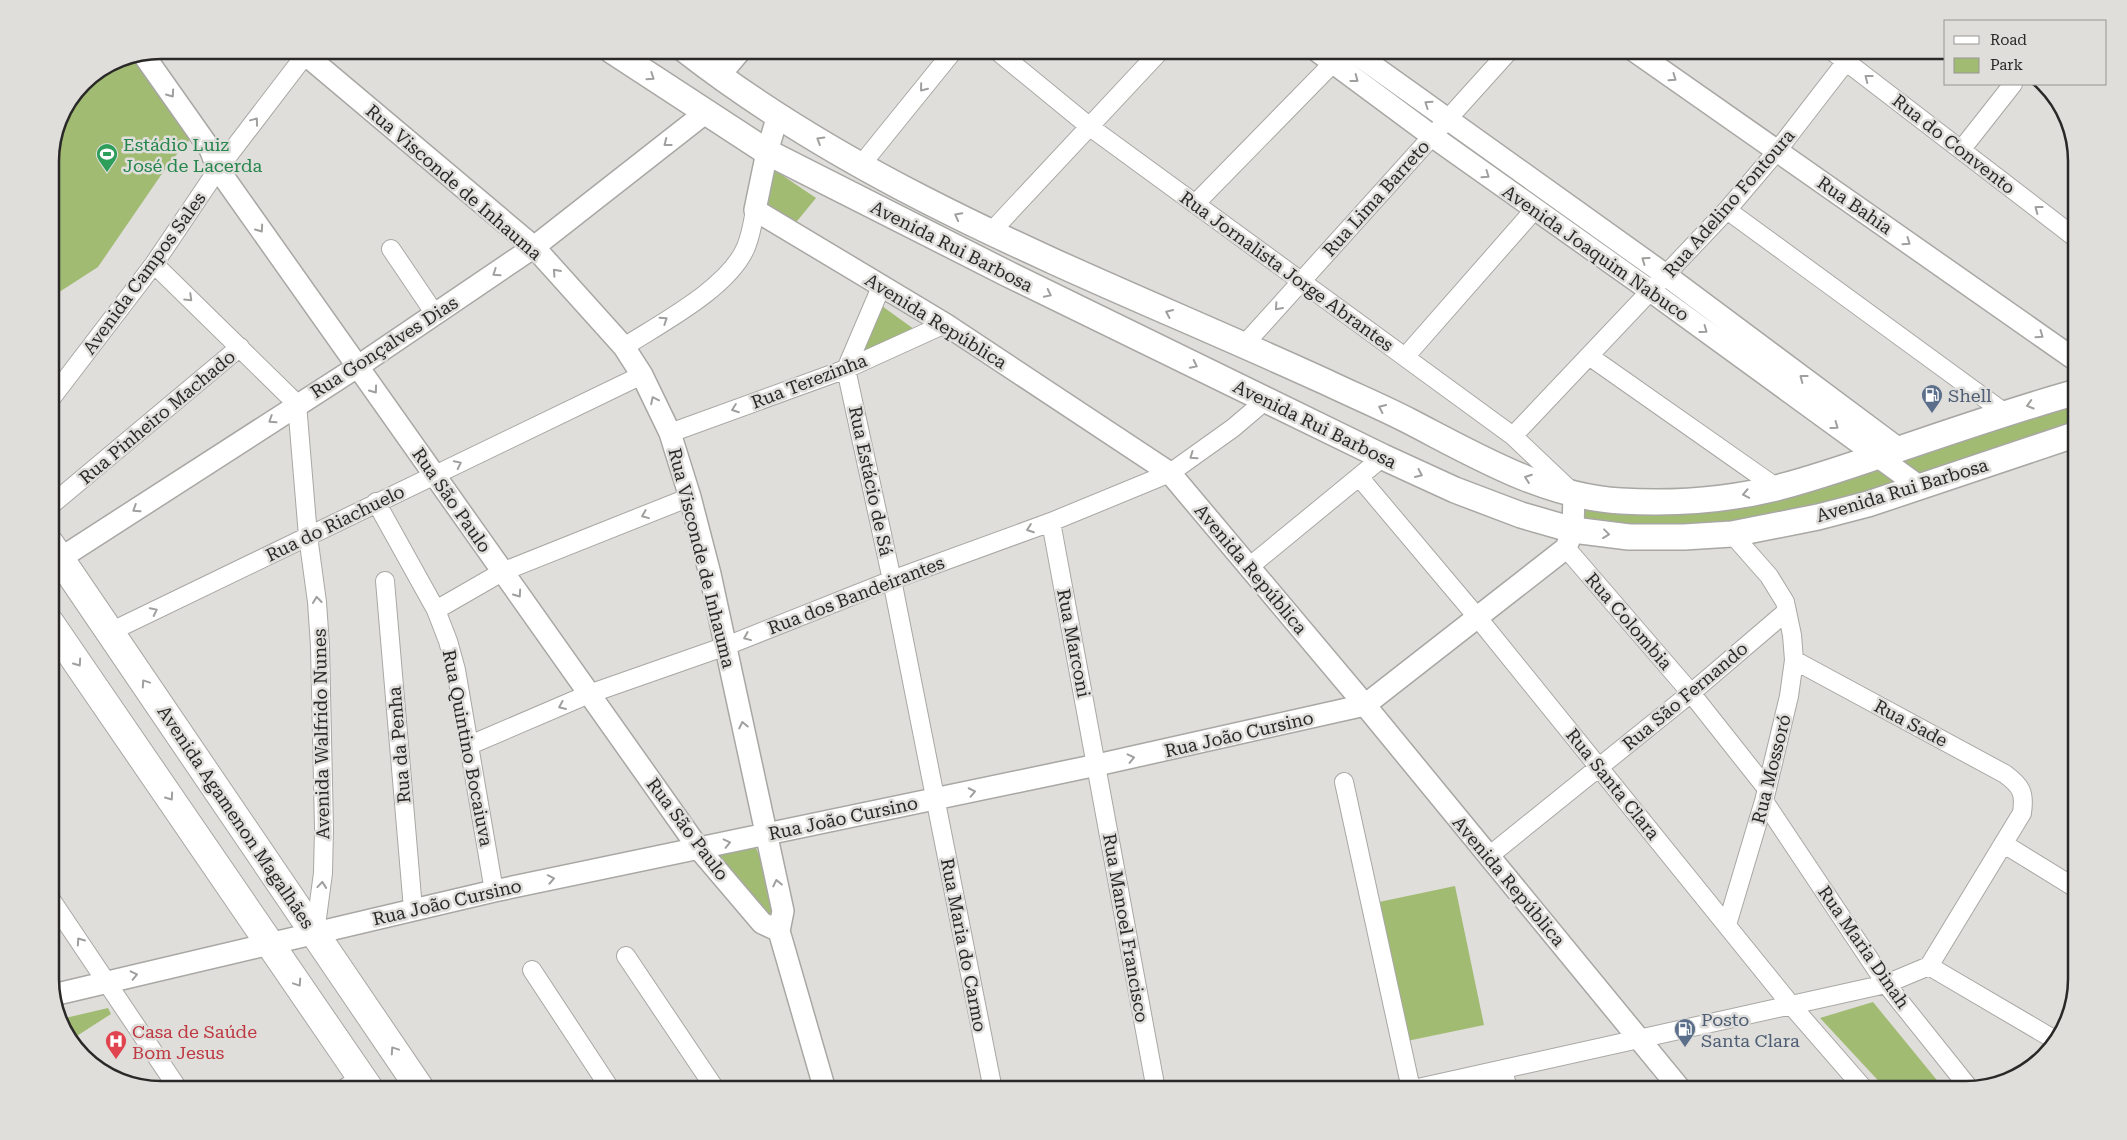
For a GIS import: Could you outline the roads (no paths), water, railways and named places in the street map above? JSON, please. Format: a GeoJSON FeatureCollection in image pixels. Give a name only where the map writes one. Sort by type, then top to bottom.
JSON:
{"type":"FeatureCollection","features":[{"type":"Feature","properties":{"kind":"main road","name":"Avenida Rui Barbosa"},"geometry":{"type":"LineString","coordinates":[[624,59],[767,152],[999,270],[1383,457],[1456,490],[1521,516],[1569,539],[1732,534],[1818,517],[1868,504],[2068,437]]}},
{"type":"Feature","properties":{"kind":"main road","name":"Avenida Rui Barbosa"},"geometry":{"type":"LineString","coordinates":[[697,59],[778,115],[861,165],[990,233],[1403,418],[1484,460],[1527,478],[1574,494],[1617,501],[1664,502],[1722,498],[1777,488],[1888,453],[2004,413],[2068,395]]}},
{"type":"Feature","properties":{"kind":"main road","name":"Avenida Agamenon Magalhães"},"geometry":{"type":"LineString","coordinates":[[59,563],[110,632],[415,1081]]}},
{"type":"Feature","properties":{"kind":"main road"},"geometry":{"type":"LineString","coordinates":[[59,636],[270,942],[355,1081]]}},
{"type":"Feature","properties":{"kind":"street","name":"Avenida Campos Sales"},"geometry":{"type":"LineString","coordinates":[[59,388],[154,264],[218,169],[299,59]]}},
{"type":"Feature","properties":{"kind":"street","name":"Rua Visconde de Inhauma"},"geometry":{"type":"LineString","coordinates":[[314,59],[534,247],[624,347],[642,375],[670,432],[690,497],[726,646],[783,911],[779,931],[822,1081]]}},
{"type":"Feature","properties":{"kind":"street"},"geometry":{"type":"LineString","coordinates":[[719,76],[733,59]]}},
{"type":"Feature","properties":{"kind":"street"},"geometry":{"type":"LineString","coordinates":[[861,165],[947,59]]}},
{"type":"Feature","properties":{"kind":"street","name":"Rua Jornalista Jorge Abrantes"},"geometry":{"type":"LineString","coordinates":[[1007,59],[1090,127],[1513,436],[1574,494]]}},
{"type":"Feature","properties":{"kind":"street"},"geometry":{"type":"LineString","coordinates":[[990,233],[1153,59]]}},
{"type":"Feature","properties":{"kind":"street","name":"Avenida Joaquim Nabuco"},"geometry":{"type":"LineString","coordinates":[[1328,59],[1432,136],[1652,292],[1888,453]]}},
{"type":"Feature","properties":{"kind":"street","name":"Avenida Joaquim Nabuco"},"geometry":{"type":"LineString","coordinates":[[1365,59],[1667,276],[1888,453]]}},
{"type":"Feature","properties":{"kind":"street","name":"Rua Lima Barreto"},"geometry":{"type":"LineString","coordinates":[[1243,346],[1502,59]]}},
{"type":"Feature","properties":{"kind":"street","name":"Rua Bahia"},"geometry":{"type":"LineString","coordinates":[[1646,59],[2068,355]]}},
{"type":"Feature","properties":{"kind":"street","name":"Rua Adelino Fontoura"},"geometry":{"type":"LineString","coordinates":[[1513,436],[1652,292],[1727,210],[1778,151],[1839,59]]}},
{"type":"Feature","properties":{"kind":"street","name":"Rua do Convento"},"geometry":{"type":"LineString","coordinates":[[1850,59],[1961,150],[2068,232]]}},
{"type":"Feature","properties":{"kind":"street","name":"Rua São Paulo"},"geometry":{"type":"LineString","coordinates":[[147,60],[210,149],[218,169],[699,849],[762,923],[779,931]]}},
{"type":"Feature","properties":{"kind":"street"},"geometry":{"type":"LineString","coordinates":[[1195,204],[1333,63]]}},
{"type":"Feature","properties":{"kind":"street"},"geometry":{"type":"LineString","coordinates":[[1961,150],[2012,85]]}},
{"type":"Feature","properties":{"kind":"street","name":"Rua Gonçalves Dias"},"geometry":{"type":"LineString","coordinates":[[59,553],[357,367],[534,247],[705,113]]}},
{"type":"Feature","properties":{"kind":"street"},"geometry":{"type":"LineString","coordinates":[[624,347],[692,302],[724,278],[735,266],[746,248],[751,233],[767,152],[778,115]]}},
{"type":"Feature","properties":{"kind":"street","name":"Avenida República"},"geometry":{"type":"LineString","coordinates":[[755,210],[945,324],[1170,473],[1365,705],[1674,1081]]}},
{"type":"Feature","properties":{"kind":"street"},"geometry":{"type":"LineString","coordinates":[[1405,357],[1536,210]]}},
{"type":"Feature","properties":{"kind":"street"},"geometry":{"type":"LineString","coordinates":[[1727,210],[2004,413]]}},
{"type":"Feature","properties":{"kind":"street"},"geometry":{"type":"LineString","coordinates":[[391,249],[435,314]]}},
{"type":"Feature","properties":{"kind":"street"},"geometry":{"type":"LineString","coordinates":[[154,264],[297,404]]}},
{"type":"Feature","properties":{"kind":"street"},"geometry":{"type":"LineString","coordinates":[[846,369],[881,287]]}},
{"type":"Feature","properties":{"kind":"street","name":"Rua Terezinha"},"geometry":{"type":"LineString","coordinates":[[670,432],[846,369],[945,324]]}},
{"type":"Feature","properties":{"kind":"street","name":"Rua Pinheiro Machado"},"geometry":{"type":"LineString","coordinates":[[59,498],[240,347]]}},
{"type":"Feature","properties":{"kind":"street"},"geometry":{"type":"LineString","coordinates":[[1589,356],[1777,488]]}},
{"type":"Feature","properties":{"kind":"street","name":"Rua Estácio de Sá"},"geometry":{"type":"LineString","coordinates":[[846,369],[892,580],[936,799]]}},
{"type":"Feature","properties":{"kind":"street","name":"Rua do Riachuelo"},"geometry":{"type":"LineString","coordinates":[[110,632],[642,375]]}},
{"type":"Feature","properties":{"kind":"street","name":"Rua dos Bandeirantes"},"geometry":{"type":"LineString","coordinates":[[470,745],[589,694],[726,646],[892,580],[1051,522],[1170,473],[1233,428],[1266,400]]}},
{"type":"Feature","properties":{"kind":"street","name":"Avenida Walfrido Nunes"},"geometry":{"type":"LineString","coordinates":[[297,404],[308,536],[318,602],[324,828],[323,873],[316,933]]}},
{"type":"Feature","properties":{"kind":"street"},"geometry":{"type":"LineString","coordinates":[[1888,453],[1920,487]]}},
{"type":"Feature","properties":{"kind":"street"},"geometry":{"type":"LineString","coordinates":[[1249,566],[1360,478],[1383,457]]}},
{"type":"Feature","properties":{"kind":"street","name":"Rua Santa Clara"},"geometry":{"type":"LineString","coordinates":[[1360,478],[1478,618],[1791,1005],[1857,1081]]}},
{"type":"Feature","properties":{"kind":"street"},"geometry":{"type":"LineString","coordinates":[[1569,539],[1574,494]]}},
{"type":"Feature","properties":{"kind":"street"},"geometry":{"type":"LineString","coordinates":[[436,610],[502,572],[690,497]]}},
{"type":"Feature","properties":{"kind":"street","name":"Rua Quintino Bocaiuva"},"geometry":{"type":"LineString","coordinates":[[376,502],[436,610],[448,641],[456,670],[470,745],[494,891]]}},
{"type":"Feature","properties":{"kind":"street","name":"Rua Marconi"},"geometry":{"type":"LineString","coordinates":[[1051,522],[1097,765]]}},
{"type":"Feature","properties":{"kind":"street","name":"Rua Mossoró"},"geometry":{"type":"LineString","coordinates":[[1727,924],[1765,795],[1790,696],[1794,660],[1787,611],[1778,590],[1769,576],[1732,534]]}},
{"type":"Feature","properties":{"kind":"street","name":"Rua João Cursino"},"geometry":{"type":"LineString","coordinates":[[60,993],[270,942],[494,891],[1097,765],[1365,705],[1478,618],[1569,539]]}},
{"type":"Feature","properties":{"kind":"street","name":"Rua Colombia"},"geometry":{"type":"LineString","coordinates":[[1569,539],[1691,693],[1765,795]]}},
{"type":"Feature","properties":{"kind":"street","name":"Rua da Penha"},"geometry":{"type":"LineString","coordinates":[[385,582],[414,909]]}},
{"type":"Feature","properties":{"kind":"street","name":"Rua São Fernando"},"geometry":{"type":"LineString","coordinates":[[1489,856],[1691,693],[1787,611]]}},
{"type":"Feature","properties":{"kind":"street","name":"Rua Sade"},"geometry":{"type":"LineString","coordinates":[[1794,660],[2005,774],[2014,781],[2023,792],[2022,812],[2004,844]]}},
{"type":"Feature","properties":{"kind":"street","name":"Rua Manoel Francisco"},"geometry":{"type":"LineString","coordinates":[[1097,765],[1154,1081]]}},
{"type":"Feature","properties":{"kind":"street"},"geometry":{"type":"LineString","coordinates":[[1344,782],[1408,1081]]}},
{"type":"Feature","properties":{"kind":"street","name":"Rua Maria Dinah"},"geometry":{"type":"LineString","coordinates":[[1765,795],[1886,984],[1964,1081]]}},
{"type":"Feature","properties":{"kind":"street","name":"Rua Maria do Carmo"},"geometry":{"type":"LineString","coordinates":[[936,799],[991,1081]]}},
{"type":"Feature","properties":{"kind":"street"},"geometry":{"type":"LineString","coordinates":[[1450,1081],[1886,984],[1930,966],[2004,844],[2068,883]]}},
{"type":"Feature","properties":{"kind":"street"},"geometry":{"type":"LineString","coordinates":[[59,911],[108,981],[173,1081]]}},
{"type":"Feature","properties":{"kind":"street"},"geometry":{"type":"LineString","coordinates":[[626,956],[710,1081]]}},
{"type":"Feature","properties":{"kind":"street"},"geometry":{"type":"LineString","coordinates":[[1930,966],[2050,1037]]}},
{"type":"Feature","properties":{"kind":"street"},"geometry":{"type":"LineString","coordinates":[[532,970],[605,1081]]}},
{"type":"Feature","properties":{"kind":"street"},"geometry":{"type":"LineString","coordinates":[[1503,1069],[1506,1081]]}},
{"type":"Feature","properties":{"kind":"place","name":"Estádio Luiz José de Lacerda"},"geometry":{"type":"Point","coordinates":[107,173]}},
{"type":"Feature","properties":{"kind":"place","name":"Shell"},"geometry":{"type":"Point","coordinates":[1932,414]}},
{"type":"Feature","properties":{"kind":"place","name":"Posto Santa Clara"},"geometry":{"type":"Point","coordinates":[1685,1048]}},
{"type":"Feature","properties":{"kind":"place","name":"Casa de Saúde Bom Jesus"},"geometry":{"type":"Point","coordinates":[116,1060]}}]}
